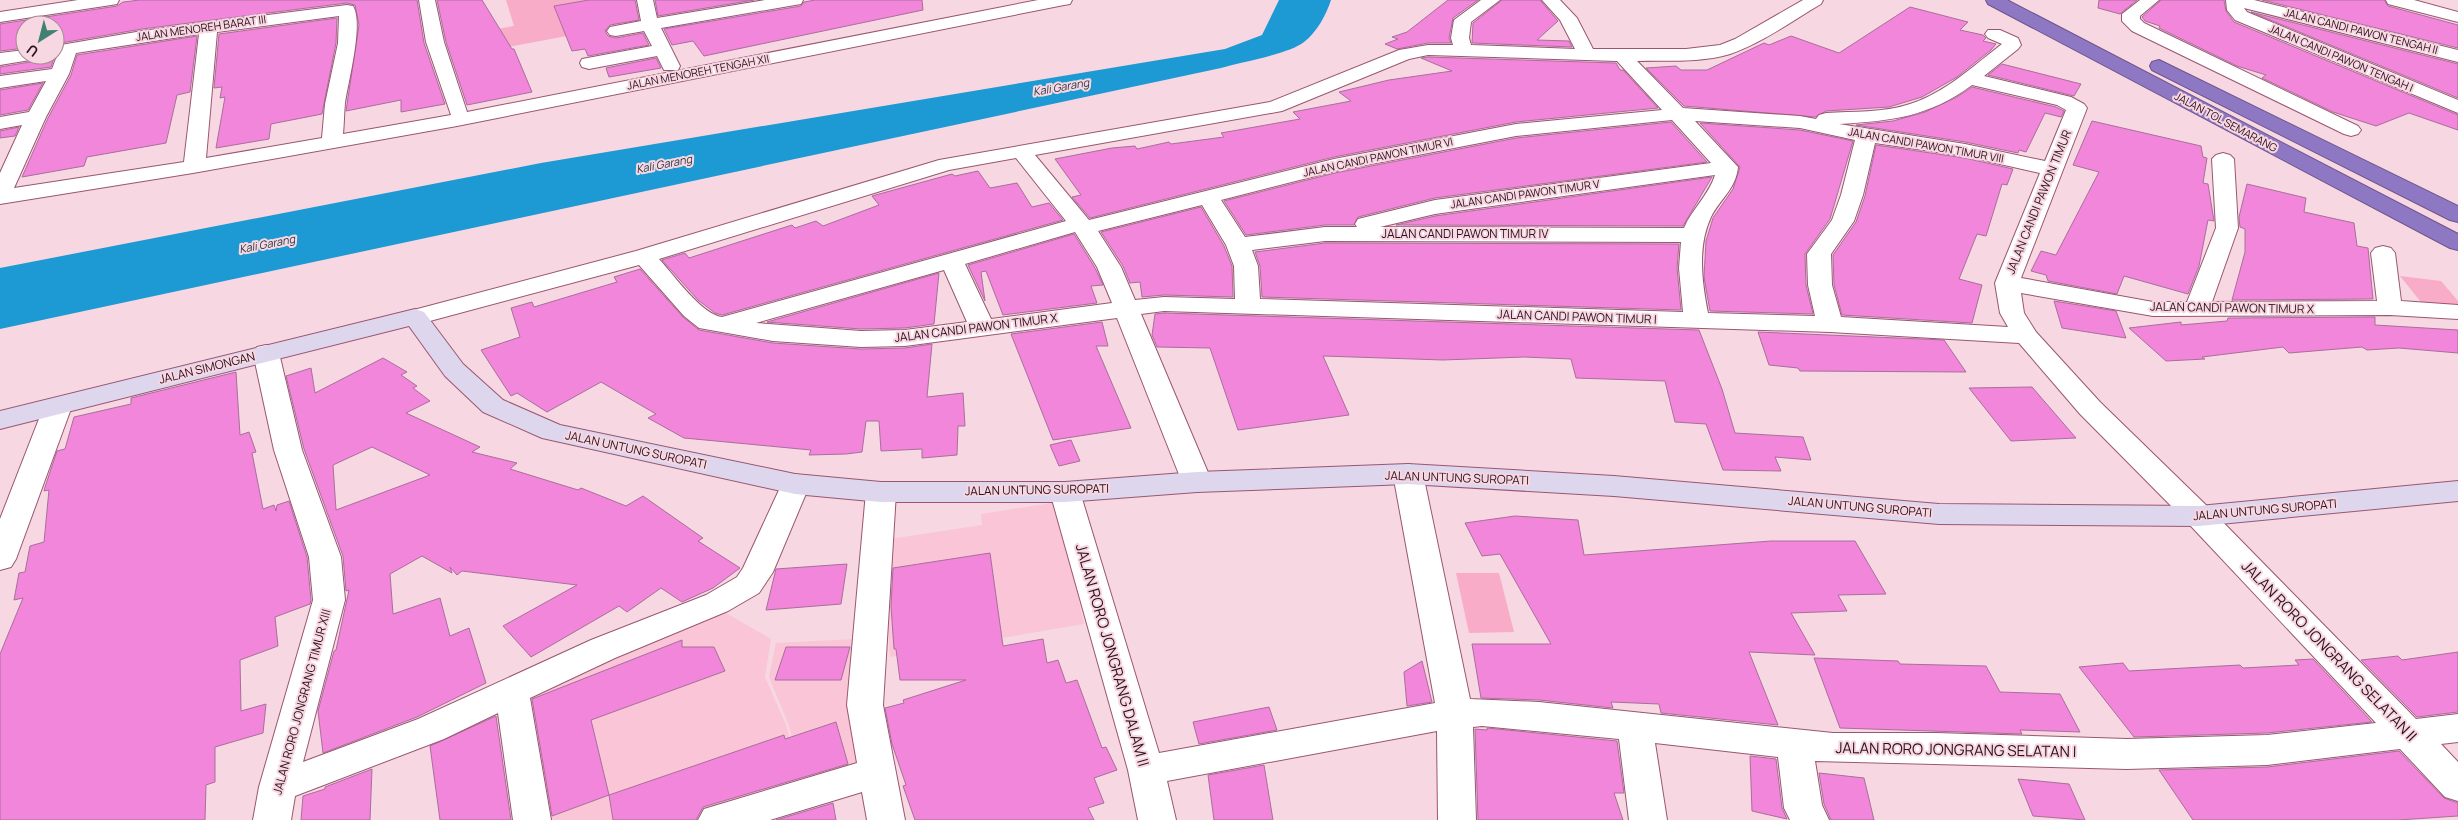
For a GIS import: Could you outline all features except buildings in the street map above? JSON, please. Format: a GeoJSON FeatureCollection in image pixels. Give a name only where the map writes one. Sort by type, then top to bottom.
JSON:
{"type":"FeatureCollection","features":[{"type":"Feature","properties":{"kind":"highway","name":"JALAN TOL SEMARANG"},"geometry":{"type":"LineString","coordinates":[[1994,0],[2458,243]]}},
{"type":"Feature","properties":{"kind":"highway","name":"JALAN TOL SEMARANG"},"geometry":{"type":"LineString","coordinates":[[2026,0],[2458,215]]}},
{"type":"Feature","properties":{"kind":"main road","name":"JALAN SIMONGAN"},"geometry":{"type":"LineString","coordinates":[[0,420],[266,352],[415,317]]}},
{"type":"Feature","properties":{"kind":"main road","name":"JALAN UNTUNG SUROPATI"},"geometry":{"type":"LineString","coordinates":[[415,317],[454,370],[493,406],[552,432],[795,484],[881,492],[1065,492],[1196,482],[1408,474],[1614,486],[1940,514],[2199,516],[2458,491]]}},
{"type":"Feature","properties":{"kind":"street"},"geometry":{"type":"LineString","coordinates":[[0,17],[49,5],[110,0]]}},
{"type":"Feature","properties":{"kind":"street"},"geometry":{"type":"LineString","coordinates":[[427,0],[435,42],[458,110]]}},
{"type":"Feature","properties":{"kind":"street"},"geometry":{"type":"LineString","coordinates":[[645,0],[650,25],[667,58]]}},
{"type":"Feature","properties":{"kind":"street"},"geometry":{"type":"LineString","coordinates":[[616,31],[751,4],[795,0]]}},
{"type":"Feature","properties":{"kind":"street"},"geometry":{"type":"LineString","coordinates":[[2,189],[195,161],[333,137],[599,82],[667,58],[1005,0]]}},
{"type":"Feature","properties":{"kind":"street","name":"JALAN MENOREH TENGAH XII"},"geometry":{"type":"LineString","coordinates":[[333,137],[457,120],[1064,0]]}},
{"type":"Feature","properties":{"kind":"street"},"geometry":{"type":"LineString","coordinates":[[1464,50],[1460,38],[1464,20],[1492,0]]}},
{"type":"Feature","properties":{"kind":"street"},"geometry":{"type":"LineString","coordinates":[[1550,0],[1568,18],[1587,55]]}},
{"type":"Feature","properties":{"kind":"street"},"geometry":{"type":"LineString","coordinates":[[415,317],[644,256],[946,164],[1275,107],[1405,54],[1428,50],[1464,50],[1622,56],[1686,54],[1723,50],[1741,43],[1815,0]]}},
{"type":"Feature","properties":{"kind":"street"},"geometry":{"type":"LineString","coordinates":[[2151,0],[2131,14],[2131,22],[2351,130]]}},
{"type":"Feature","properties":{"kind":"street","name":"JALAN CANDI PAWON TENGAH II"},"geometry":{"type":"LineString","coordinates":[[2234,0],[2458,56]]}},
{"type":"Feature","properties":{"kind":"street","name":"JALAN CANDI PAWON TENGAH I"},"geometry":{"type":"LineString","coordinates":[[2234,0],[2236,10],[2241,16],[2458,106]]}},
{"type":"Feature","properties":{"kind":"street"},"geometry":{"type":"LineString","coordinates":[[2394,0],[2458,17]]}},
{"type":"Feature","properties":{"kind":"street"},"geometry":{"type":"LineString","coordinates":[[2430,10],[2447,0]]}},
{"type":"Feature","properties":{"kind":"street"},"geometry":{"type":"LineString","coordinates":[[333,137],[335,105],[349,21],[349,5]]}},
{"type":"Feature","properties":{"kind":"street","name":"JALAN MENOREH BARAT III"},"geometry":{"type":"LineString","coordinates":[[65,50],[349,5]]}},
{"type":"Feature","properties":{"kind":"street"},"geometry":{"type":"LineString","coordinates":[[195,161],[209,27]]}},
{"type":"Feature","properties":{"kind":"street","name":"JALAN CANDI PAWON TIMUR VIII"},"geometry":{"type":"LineString","coordinates":[[1800,122],[1907,110],[1926,104],[1968,78],[2012,45],[2012,42],[1994,34]]}},
{"type":"Feature","properties":{"kind":"street"},"geometry":{"type":"LineString","coordinates":[[1622,56],[1727,167],[1727,179],[1701,216],[1693,234],[1691,287],[1697,321]]}},
{"type":"Feature","properties":{"kind":"street"},"geometry":{"type":"LineString","coordinates":[[0,59],[15,57]]}},
{"type":"Feature","properties":{"kind":"street"},"geometry":{"type":"LineString","coordinates":[[599,82],[586,57],[667,58]]}},
{"type":"Feature","properties":{"kind":"street"},"geometry":{"type":"LineString","coordinates":[[2,189],[36,118],[60,74],[61,65]]}},
{"type":"Feature","properties":{"kind":"street"},"geometry":{"type":"LineString","coordinates":[[0,82],[60,74]]}},
{"type":"Feature","properties":{"kind":"street","name":"JALAN CANDI PAWON TIMUR"},"geometry":{"type":"LineString","coordinates":[[1968,78],[2064,101],[2077,108],[2007,283],[2012,313],[2026,336],[2090,408],[2199,516]]}},
{"type":"Feature","properties":{"kind":"street","name":"JALAN CANDI PAWON TIMUR VIII"},"geometry":{"type":"LineString","coordinates":[[1677,114],[1800,122],[1866,136],[1965,150],[2052,169]]}},
{"type":"Feature","properties":{"kind":"street","name":"JALAN CANDI PAWON TIMUR VI"},"geometry":{"type":"LineString","coordinates":[[722,325],[1082,226],[1334,165],[1516,130],[1677,114]]}},
{"type":"Feature","properties":{"kind":"street"},"geometry":{"type":"LineString","coordinates":[[0,123],[36,118]]}},
{"type":"Feature","properties":{"kind":"street"},"geometry":{"type":"LineString","coordinates":[[1830,324],[1820,285],[1819,254],[1842,221],[1852,195],[1866,136]]}},
{"type":"Feature","properties":{"kind":"street"},"geometry":{"type":"LineString","coordinates":[[1021,151],[1082,226],[1109,267],[1128,309],[1196,482]]}},
{"type":"Feature","properties":{"kind":"street"},"geometry":{"type":"LineString","coordinates":[[2197,308],[2227,228],[2223,159]]}},
{"type":"Feature","properties":{"kind":"street","name":"JALAN CANDI PAWON TIMUR V"},"geometry":{"type":"LineString","coordinates":[[1325,234],[1435,207],[1727,167]]}},
{"type":"Feature","properties":{"kind":"street"},"geometry":{"type":"LineString","coordinates":[[1207,196],[1238,245],[1246,266],[1248,306]]}},
{"type":"Feature","properties":{"kind":"street","name":"JALAN CANDI PAWON TIMUR IV"},"geometry":{"type":"LineString","coordinates":[[1238,245],[1325,234],[1693,234]]}},
{"type":"Feature","properties":{"kind":"street"},"geometry":{"type":"LineString","coordinates":[[2382,253],[2390,308]]}},
{"type":"Feature","properties":{"kind":"street","name":"JALAN CANDI PAWON TIMUR X"},"geometry":{"type":"LineString","coordinates":[[644,256],[693,311],[708,323],[773,333],[861,339],[906,338],[1128,309]]}},
{"type":"Feature","properties":{"kind":"street"},"geometry":{"type":"LineString","coordinates":[[952,261],[982,328]]}},
{"type":"Feature","properties":{"kind":"street","name":"JALAN CANDI PAWON TIMUR X"},"geometry":{"type":"LineString","coordinates":[[2007,283],[2153,308],[2311,310],[2390,308],[2458,312]]}},
{"type":"Feature","properties":{"kind":"street","name":"JALAN CANDI PAWON TIMUR I"},"geometry":{"type":"LineString","coordinates":[[1128,309],[1164,304],[1248,306],[1830,324],[2026,336]]}},
{"type":"Feature","properties":{"kind":"street","name":"JALAN RORO JONGRANG TIMUR XIII"},"geometry":{"type":"LineString","coordinates":[[266,352],[288,450],[324,557],[330,600],[278,787],[272,820]]}},
{"type":"Feature","properties":{"kind":"street"},"geometry":{"type":"LineString","coordinates":[[0,559],[58,406]]}},
{"type":"Feature","properties":{"kind":"street"},"geometry":{"type":"LineString","coordinates":[[1408,474],[1455,714],[1457,820]]}},
{"type":"Feature","properties":{"kind":"street"},"geometry":{"type":"LineString","coordinates":[[278,787],[431,729],[603,649],[716,603],[748,585],[757,572],[795,484]]}},
{"type":"Feature","properties":{"kind":"street"},"geometry":{"type":"LineString","coordinates":[[881,492],[864,705],[886,820]]}},
{"type":"Feature","properties":{"kind":"street","name":"JALAN RORO JONGRANG DALAM II"},"geometry":{"type":"LineString","coordinates":[[1065,492],[1146,770],[1157,820]]}},
{"type":"Feature","properties":{"kind":"street","name":"JALAN RORO JONGRANG SELATAN II"},"geometry":{"type":"LineString","coordinates":[[2199,516],[2458,786]]}},
{"type":"Feature","properties":{"kind":"street"},"geometry":{"type":"LineString","coordinates":[[512,692],[532,820]]}},
{"type":"Feature","properties":{"kind":"street","name":"JALAN RORO JONGRANG SELATAN I"},"geometry":{"type":"LineString","coordinates":[[1146,770],[1455,714],[1501,714],[1635,726],[1833,748],[1936,748],[2126,754],[2267,750],[2458,728]]}},
{"type":"Feature","properties":{"kind":"street"},"geometry":{"type":"LineString","coordinates":[[1635,726],[1648,820]]}},
{"type":"Feature","properties":{"kind":"street"},"geometry":{"type":"LineString","coordinates":[[1795,744],[1803,808],[1810,820]]}},
{"type":"Feature","properties":{"kind":"street"},"geometry":{"type":"LineString","coordinates":[[717,820],[877,772]]}},
{"type":"Feature","properties":{"kind":"shaded area"},"geometry":{"type":"Polygon","coordinates":[[[506,0],[589,0],[555,6],[567,36],[498,49],[451,37],[514,26],[506,0]]]}},
{"type":"Feature","properties":{"kind":"shaded area"},"geometry":{"type":"Polygon","coordinates":[[[2400,276],[2441,281],[2458,301],[2458,310],[2425,307],[2400,276]]]}},
{"type":"Feature","properties":{"kind":"shaded area"},"geometry":{"type":"Polygon","coordinates":[[[1058,502],[1084,624],[890,657],[883,540],[982,525],[981,514],[1058,502]]]}},
{"type":"Feature","properties":{"kind":"shaded area"},"geometry":{"type":"Polygon","coordinates":[[[1456,573],[1499,573],[1514,632],[1469,633],[1456,573]]]}},
{"type":"Feature","properties":{"kind":"shaded area"},"geometry":{"type":"Polygon","coordinates":[[[724,612],[771,639],[765,677],[786,725],[803,785],[703,820],[536,820],[516,701],[584,670],[724,612]]]}},
{"type":"Feature","properties":{"kind":"shaded area"},"geometry":{"type":"Polygon","coordinates":[[[855,639],[868,768],[807,788],[788,723],[769,677],[776,643],[855,639]]]}},
{"type":"Feature","properties":{"kind":"water","name":"Kali Garang"},"geometry":{"type":"Polygon","coordinates":[[[1279,0],[1331,0],[1320,23],[1304,42],[1276,54],[1221,68],[0,329],[0,268],[541,163],[1225,49],[1262,35],[1279,0]]]}}]}
